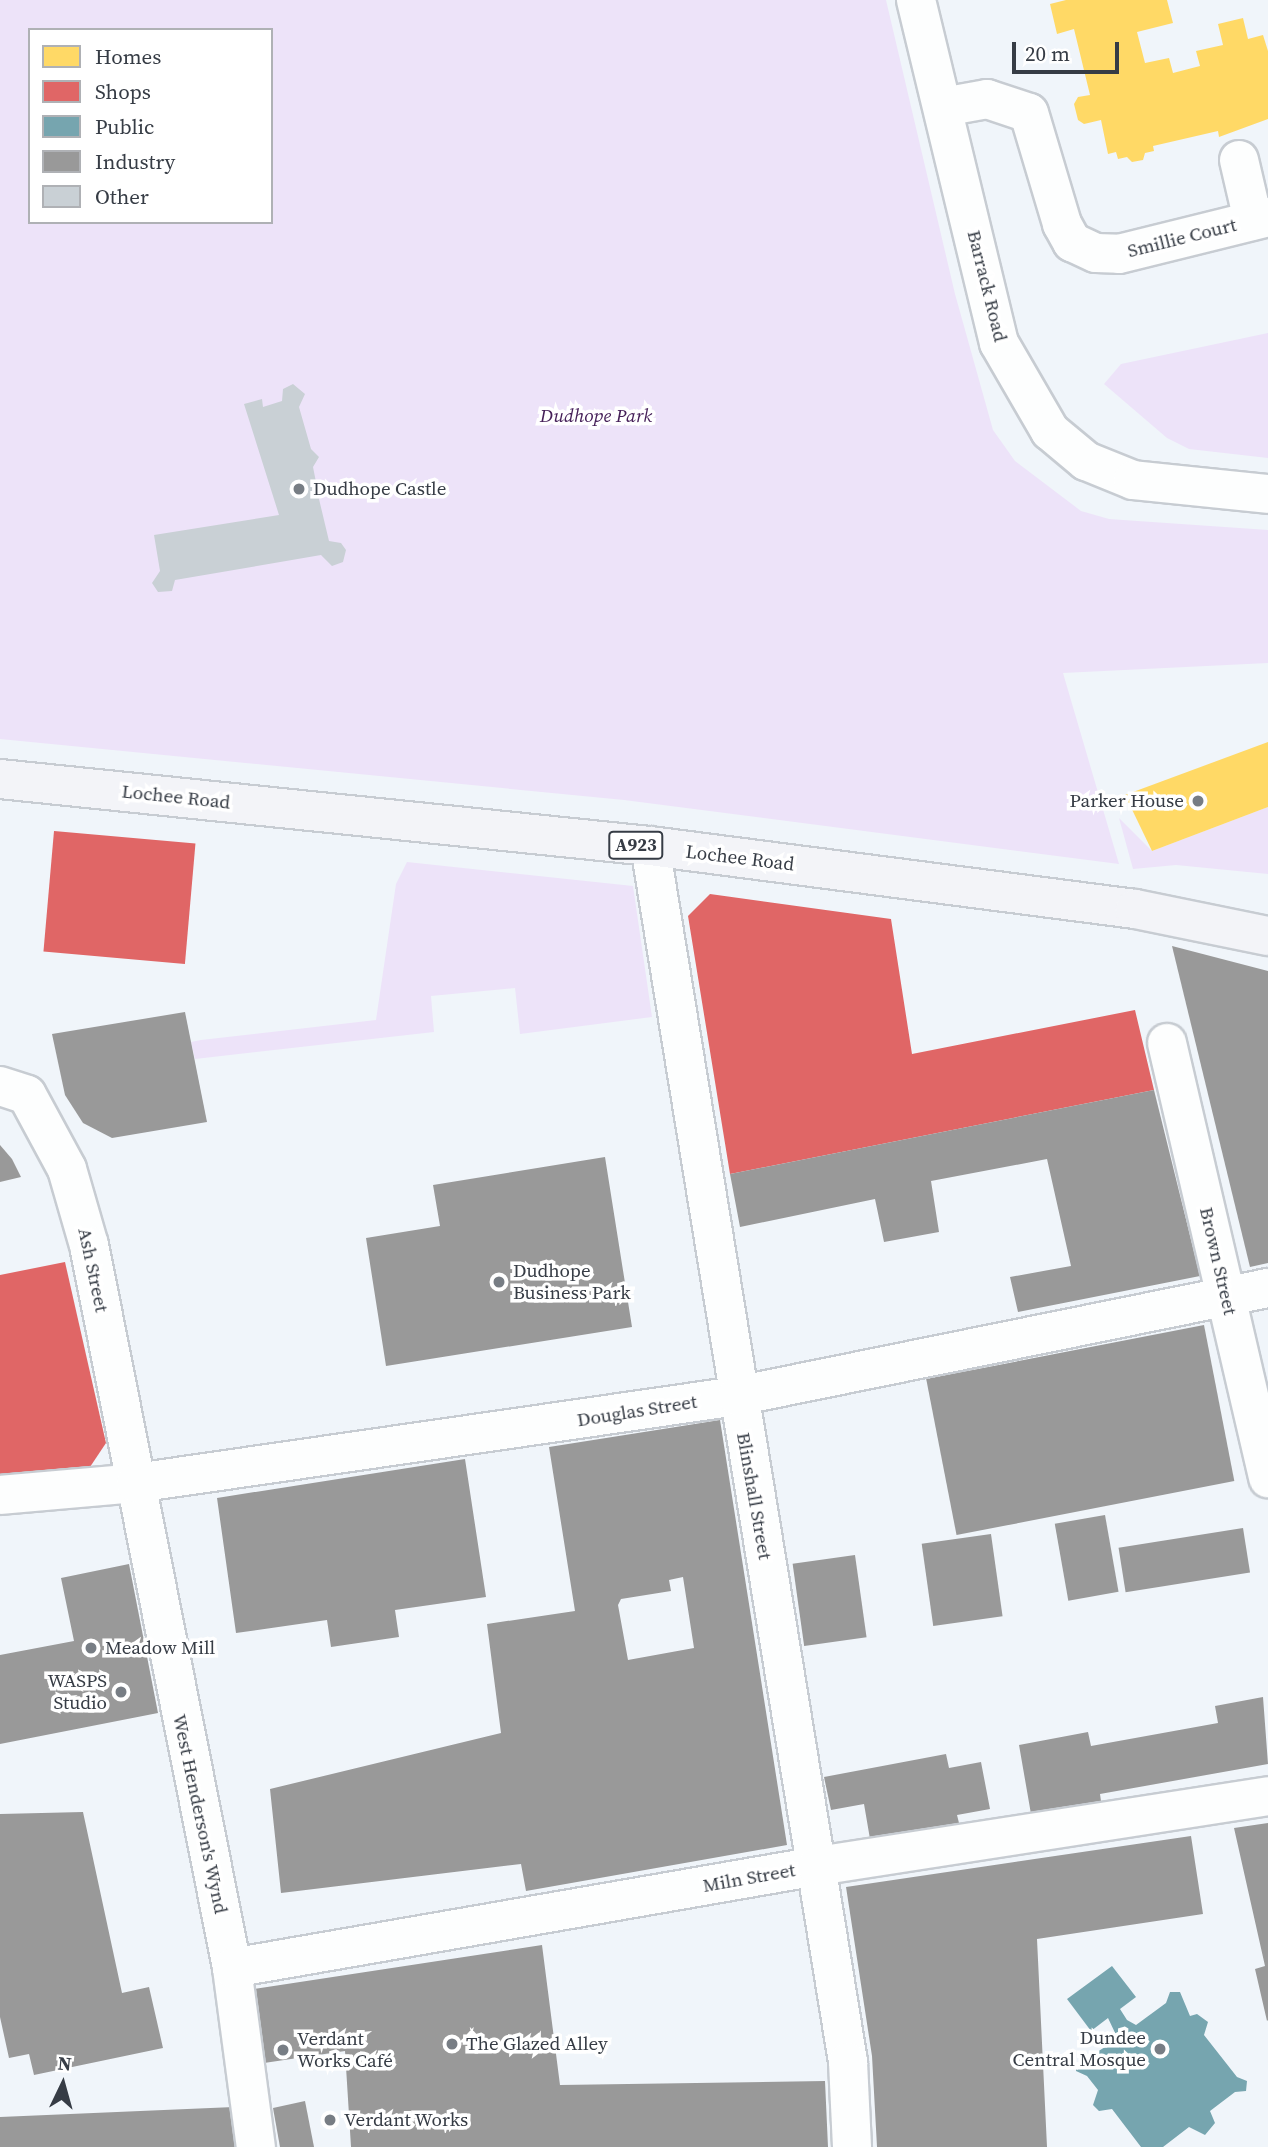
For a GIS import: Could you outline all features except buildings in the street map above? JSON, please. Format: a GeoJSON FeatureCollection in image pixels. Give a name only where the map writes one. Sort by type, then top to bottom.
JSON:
{"type":"FeatureCollection","features":[{"type":"Feature","properties":{"kind":"main road","name":"Lochee Road"},"geometry":{"type":"LineString","coordinates":[[0,779],[650,846],[1135,909],[1268,936]]}},
{"type":"Feature","properties":{"kind":"street","name":"Barrack Road"},"geometry":{"type":"LineString","coordinates":[[916,0],[999,343],[1050,431],[1086,461],[1133,480],[1268,494]]}},
{"type":"Feature","properties":{"kind":"street","name":"Smillie Court"},"geometry":{"type":"LineString","coordinates":[[943,107],[987,99],[1029,113],[1062,224],[1072,242],[1096,253],[1119,254],[1261,218]]}},
{"type":"Feature","properties":{"kind":"street"},"geometry":{"type":"LineString","coordinates":[[1239,160],[1261,218]]}},
{"type":"Feature","properties":{"kind":"street","name":"Blinshall Street"},"geometry":{"type":"LineString","coordinates":[[650,846],[737,1396],[848,2062],[852,2147]]}},
{"type":"Feature","properties":{"kind":"street","name":"Brown Street"},"geometry":{"type":"LineString","coordinates":[[1167,1043],[1268,1478]]}},
{"type":"Feature","properties":{"kind":"street","name":"Ash Street"},"geometry":{"type":"LineString","coordinates":[[0,1086],[27,1095],[67,1169],[89,1245],[136,1483]]}},
{"type":"Feature","properties":{"kind":"street","name":"Douglas Street"},"geometry":{"type":"LineString","coordinates":[[0,1494],[136,1483],[737,1396],[1268,1288]]}},
{"type":"Feature","properties":{"kind":"street","name":"West Henderson's Wynd"},"geometry":{"type":"LineString","coordinates":[[136,1483],[232,1968],[256,2147]]}},
{"type":"Feature","properties":{"kind":"street","name":"Miln Street"},"geometry":{"type":"LineString","coordinates":[[232,1968],[817,1866],[1268,1796]]}},
{"type":"Feature","properties":{"kind":"green space","name":"Dudhope Park"},"geometry":{"type":"Polygon","coordinates":[[[0,0],[886,0],[955,294],[993,430],[1015,461],[1081,511],[1109,519],[1268,530],[1268,663],[1063,673],[1119,864],[624,800],[0,739],[0,0]]]}},
{"type":"Feature","properties":{"kind":"green space"},"geometry":{"type":"Polygon","coordinates":[[[1268,333],[1268,458],[1189,449],[1167,438],[1104,384],[1121,364],[1268,333]]]}},
{"type":"Feature","properties":{"kind":"green space"},"geometry":{"type":"Polygon","coordinates":[[[1268,807],[1268,874],[1176,865],[1133,869],[1119,818],[1152,851],[1268,807]]]}},
{"type":"Feature","properties":{"kind":"green space"},"geometry":{"type":"Polygon","coordinates":[[[407,862],[633,886],[652,1017],[520,1034],[515,988],[431,996],[434,1032],[195,1059],[191,1042],[376,1020],[396,884],[407,862]]]}},
{"type":"Feature","properties":{"kind":"place","name":"Dudhope Castle"},"geometry":{"type":"Point","coordinates":[299,489]}},
{"type":"Feature","properties":{"kind":"place","name":"Parker House"},"geometry":{"type":"Point","coordinates":[1198,801]}},
{"type":"Feature","properties":{"kind":"place","name":"Dudhope Business Park"},"geometry":{"type":"Point","coordinates":[499,1282]}},
{"type":"Feature","properties":{"kind":"place","name":"Meadow Mill"},"geometry":{"type":"Point","coordinates":[91,1648]}},
{"type":"Feature","properties":{"kind":"place","name":"WASPS Studio"},"geometry":{"type":"Point","coordinates":[121,1692]}},
{"type":"Feature","properties":{"kind":"place","name":"The Glazed Alley"},"geometry":{"type":"Point","coordinates":[452,2044]}},
{"type":"Feature","properties":{"kind":"place","name":"Dundee Central Mosque"},"geometry":{"type":"Point","coordinates":[1160,2049]}},
{"type":"Feature","properties":{"kind":"place","name":"Verdant Works Café"},"geometry":{"type":"Point","coordinates":[283,2050]}},
{"type":"Feature","properties":{"kind":"place","name":"Verdant Works"},"geometry":{"type":"Point","coordinates":[330,2120]}}]}
